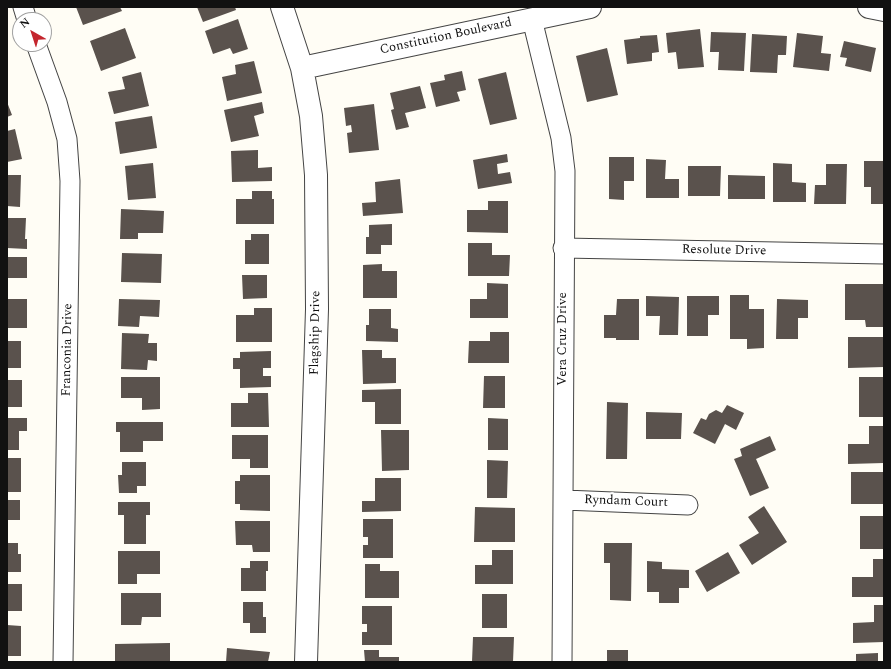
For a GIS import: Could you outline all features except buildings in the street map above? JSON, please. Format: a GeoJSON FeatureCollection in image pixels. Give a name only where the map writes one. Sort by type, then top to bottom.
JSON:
{"type":"FeatureCollection","features":[{"type":"Feature","properties":{"kind":"street","name":"Flagship Drive"},"geometry":{"type":"LineString","coordinates":[[282,7],[302,68],[311,116],[316,175],[317,309],[306,662]]}},
{"type":"Feature","properties":{"kind":"street","name":"Constitution Boulevard"},"geometry":{"type":"LineString","coordinates":[[302,68],[590,7]]}},
{"type":"Feature","properties":{"kind":"street"},"geometry":{"type":"LineString","coordinates":[[870,7],[884,10]]}},
{"type":"Feature","properties":{"kind":"street","name":"Vera Cruz Drive"},"geometry":{"type":"LineString","coordinates":[[532,19],[561,138],[565,171],[563,248],[564,500],[562,662]]}},
{"type":"Feature","properties":{"kind":"street","name":"Franconia Drive"},"geometry":{"type":"LineString","coordinates":[[39,52],[57,102],[67,139],[70,181],[63,662]]}},
{"type":"Feature","properties":{"kind":"street","name":"Resolute Drive"},"geometry":{"type":"LineString","coordinates":[[563,248],[884,254]]}},
{"type":"Feature","properties":{"kind":"street","name":"Ryndam Court"},"geometry":{"type":"LineString","coordinates":[[564,500],[688,505]]}}]}
